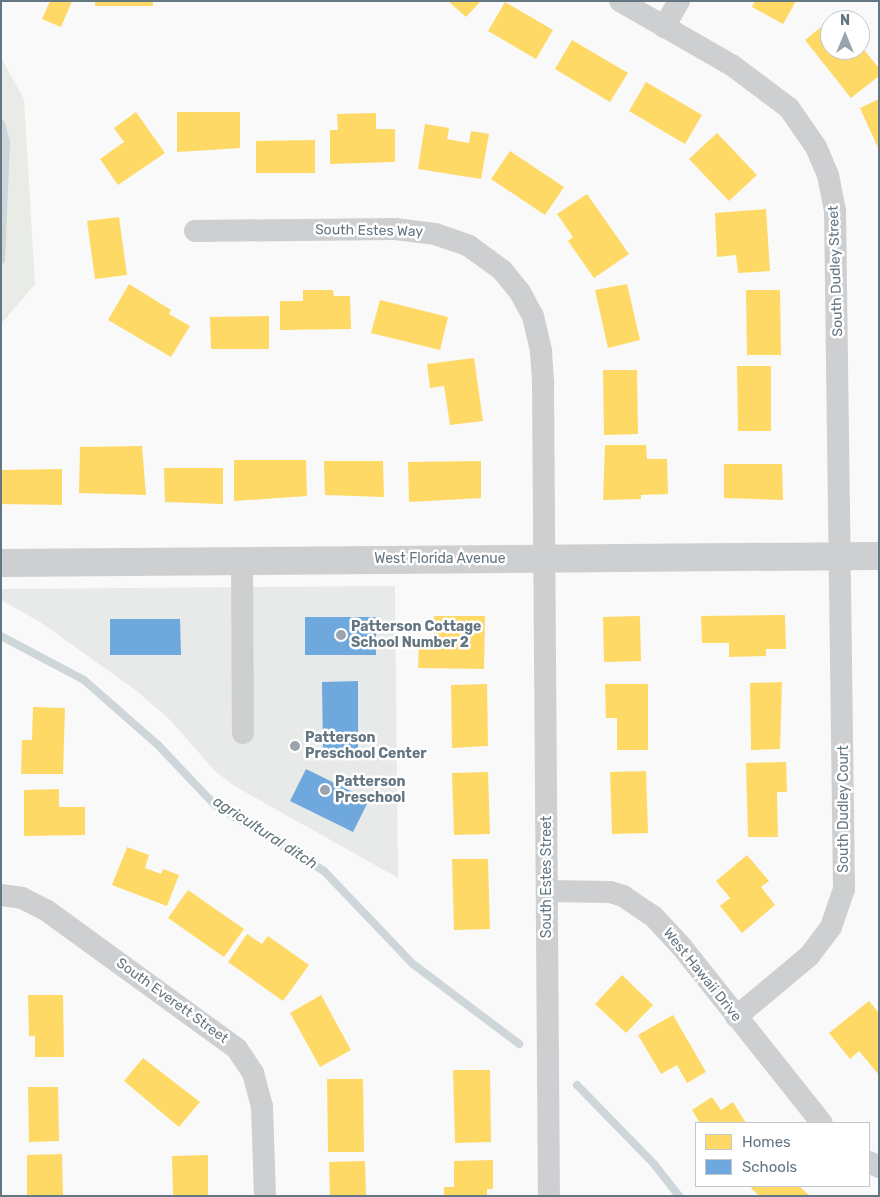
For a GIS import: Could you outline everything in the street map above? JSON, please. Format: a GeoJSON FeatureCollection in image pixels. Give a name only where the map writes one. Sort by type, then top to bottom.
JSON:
{"type":"FeatureCollection","features":[{"type":"Feature","properties":{"kind":"street","name":"South Dudley Street"},"geometry":{"type":"LineString","coordinates":[[620,1],[732,66],[789,108],[816,147],[828,175],[835,210],[837,245],[841,556]]}},
{"type":"Feature","properties":{"kind":"street"},"geometry":{"type":"LineString","coordinates":[[664,27],[678,1]]}},
{"type":"Feature","properties":{"kind":"street","name":"South Estes Way"},"geometry":{"type":"LineString","coordinates":[[195,231],[424,232],[469,246],[502,270],[528,306],[541,352],[545,559]]}},
{"type":"Feature","properties":{"kind":"street","name":"South Dudley Court"},"geometry":{"type":"LineString","coordinates":[[736,1017],[816,949],[831,927],[844,889],[841,556]]}},
{"type":"Feature","properties":{"kind":"street","name":"West Florida Avenue"},"geometry":{"type":"LineString","coordinates":[[1,563],[879,556]]}},
{"type":"Feature","properties":{"kind":"street","name":"South Estes Street"},"geometry":{"type":"LineString","coordinates":[[545,559],[549,1196]]}},
{"type":"Feature","properties":{"kind":"street"},"geometry":{"type":"LineString","coordinates":[[242,561],[243,733]]}},
{"type":"Feature","properties":{"kind":"street","name":"West Hawaii Drive"},"geometry":{"type":"LineString","coordinates":[[547,891],[610,892],[641,906],[681,946],[821,1122]]}},
{"type":"Feature","properties":{"kind":"street","name":"South Everett Street"},"geometry":{"type":"LineString","coordinates":[[1,895],[22,898],[46,910],[237,1049],[253,1073],[262,1106],[266,1196]]}},
{"type":"Feature","properties":{"kind":"shaded area"},"geometry":{"type":"Polygon","coordinates":[[[1,58],[24,99],[35,284],[1,324],[1,58]]]}},
{"type":"Feature","properties":{"kind":"shaded area","name":"Patterson Preschool Center"},"geometry":{"type":"Polygon","coordinates":[[[395,586],[398,878],[236,787],[215,771],[170,720],[138,692],[40,622],[1,600],[1,589],[395,586]]]}},
{"type":"Feature","properties":{"kind":"building: Homes"},"geometry":{"type":"Polygon","coordinates":[[[50,1],[72,1],[61,27],[42,19],[50,1]]]}},
{"type":"Feature","properties":{"kind":"building: Homes"},"geometry":{"type":"Polygon","coordinates":[[[95,1],[153,1],[153,6],[95,6],[95,1]]]}},
{"type":"Feature","properties":{"kind":"building: Homes"},"geometry":{"type":"Polygon","coordinates":[[[448,1],[481,1],[466,17],[448,1]]]}},
{"type":"Feature","properties":{"kind":"building: Homes"},"geometry":{"type":"Polygon","coordinates":[[[755,1],[796,1],[783,24],[752,7],[755,1]]]}},
{"type":"Feature","properties":{"kind":"building: Homes"},"geometry":{"type":"Polygon","coordinates":[[[505,2],[553,30],[536,59],[488,31],[505,2]]]}},
{"type":"Feature","properties":{"kind":"building: Homes"},"geometry":{"type":"Polygon","coordinates":[[[820,28],[820,59],[805,40],[820,28]]]}},
{"type":"Feature","properties":{"kind":"building: Homes"},"geometry":{"type":"Polygon","coordinates":[[[572,40],[628,73],[610,102],[555,69],[572,40]]]}},
{"type":"Feature","properties":{"kind":"building: Homes"},"geometry":{"type":"Polygon","coordinates":[[[870,57],[879,68],[879,76],[851,98],[821,60],[870,60],[870,57]]]}},
{"type":"Feature","properties":{"kind":"building: Homes"},"geometry":{"type":"Polygon","coordinates":[[[646,82],[702,115],[685,144],[629,111],[646,82]]]}},
{"type":"Feature","properties":{"kind":"building: Homes"},"geometry":{"type":"Polygon","coordinates":[[[879,99],[879,150],[860,108],[879,99]]]}},
{"type":"Feature","properties":{"kind":"building: Homes"},"geometry":{"type":"Polygon","coordinates":[[[136,112],[165,153],[118,185],[100,159],[124,142],[114,128],[136,112]]]}},
{"type":"Feature","properties":{"kind":"building: Homes"},"geometry":{"type":"Polygon","coordinates":[[[177,112],[240,112],[240,148],[177,152],[177,112]]]}},
{"type":"Feature","properties":{"kind":"building: Homes"},"geometry":{"type":"Polygon","coordinates":[[[376,113],[376,129],[395,129],[395,162],[330,164],[330,130],[338,130],[337,114],[376,113]]]}},
{"type":"Feature","properties":{"kind":"building: Homes"},"geometry":{"type":"Polygon","coordinates":[[[425,124],[449,128],[447,139],[469,143],[471,131],[489,134],[481,179],[418,169],[425,124]]]}},
{"type":"Feature","properties":{"kind":"building: Homes"},"geometry":{"type":"Polygon","coordinates":[[[717,133],[757,175],[729,201],[689,159],[717,133]]]}},
{"type":"Feature","properties":{"kind":"building: Homes"},"geometry":{"type":"Polygon","coordinates":[[[315,140],[315,173],[256,173],[256,141],[315,140]]]}},
{"type":"Feature","properties":{"kind":"building: Homes"},"geometry":{"type":"Polygon","coordinates":[[[510,151],[564,187],[545,215],[491,179],[510,151]]]}},
{"type":"Feature","properties":{"kind":"building: Homes"},"geometry":{"type":"Polygon","coordinates":[[[587,194],[629,254],[594,278],[568,241],[573,237],[557,214],[587,194]]]}},
{"type":"Feature","properties":{"kind":"building: Homes"},"geometry":{"type":"Polygon","coordinates":[[[766,209],[770,271],[738,273],[736,255],[717,257],[715,213],[766,209]]]}},
{"type":"Feature","properties":{"kind":"building: Homes"},"geometry":{"type":"Polygon","coordinates":[[[119,217],[127,275],[95,279],[87,221],[119,217]]]}},
{"type":"Feature","properties":{"kind":"building: Homes"},"geometry":{"type":"Polygon","coordinates":[[[129,284],[171,310],[169,314],[190,326],[171,357],[108,320],[129,284]]]}},
{"type":"Feature","properties":{"kind":"building: Homes"},"geometry":{"type":"Polygon","coordinates":[[[627,284],[640,340],[608,348],[595,290],[627,284]]]}},
{"type":"Feature","properties":{"kind":"building: Homes"},"geometry":{"type":"Polygon","coordinates":[[[303,290],[333,290],[334,296],[350,296],[351,329],[280,330],[280,301],[303,301],[303,290]]]}},
{"type":"Feature","properties":{"kind":"building: Homes"},"geometry":{"type":"Polygon","coordinates":[[[746,290],[780,290],[781,355],[747,355],[746,290]]]}},
{"type":"Feature","properties":{"kind":"building: Homes"},"geometry":{"type":"Polygon","coordinates":[[[380,300],[448,317],[440,350],[371,333],[380,300]]]}},
{"type":"Feature","properties":{"kind":"building: Homes"},"geometry":{"type":"Polygon","coordinates":[[[269,316],[269,349],[211,349],[210,317],[269,316]]]}},
{"type":"Feature","properties":{"kind":"building: Homes"},"geometry":{"type":"Polygon","coordinates":[[[474,358],[483,421],[450,425],[444,386],[430,388],[427,364],[474,358]]]}},
{"type":"Feature","properties":{"kind":"building: Homes"},"geometry":{"type":"Polygon","coordinates":[[[737,366],[771,366],[771,431],[738,431],[737,366]]]}},
{"type":"Feature","properties":{"kind":"building: Homes"},"geometry":{"type":"Polygon","coordinates":[[[603,370],[637,370],[638,434],[604,435],[603,370]]]}},
{"type":"Feature","properties":{"kind":"building: Homes"},"geometry":{"type":"Polygon","coordinates":[[[605,445],[646,445],[647,459],[667,459],[668,494],[641,495],[641,499],[603,500],[605,445]]]}},
{"type":"Feature","properties":{"kind":"building: Homes"},"geometry":{"type":"Polygon","coordinates":[[[142,446],[146,495],[79,493],[80,447],[142,446]]]}},
{"type":"Feature","properties":{"kind":"building: Homes"},"geometry":{"type":"Polygon","coordinates":[[[234,460],[306,460],[307,496],[234,501],[234,460]]]}},
{"type":"Feature","properties":{"kind":"building: Homes"},"geometry":{"type":"Polygon","coordinates":[[[324,461],[383,461],[384,497],[325,495],[324,461]]]}},
{"type":"Feature","properties":{"kind":"building: Homes"},"geometry":{"type":"Polygon","coordinates":[[[481,461],[481,498],[409,502],[408,462],[481,461]]]}},
{"type":"Feature","properties":{"kind":"building: Homes"},"geometry":{"type":"Polygon","coordinates":[[[724,464],[782,464],[783,500],[724,498],[724,464]]]}},
{"type":"Feature","properties":{"kind":"building: Homes"},"geometry":{"type":"Polygon","coordinates":[[[164,468],[223,468],[223,504],[165,502],[164,468]]]}},
{"type":"Feature","properties":{"kind":"building: Homes"},"geometry":{"type":"Polygon","coordinates":[[[62,469],[62,505],[1,504],[1,470],[62,469]]]}},
{"type":"Feature","properties":{"kind":"building: Homes"},"geometry":{"type":"Polygon","coordinates":[[[785,615],[786,649],[766,649],[766,656],[729,657],[729,643],[702,643],[701,616],[785,615]]]}},
{"type":"Feature","properties":{"kind":"building: Homes"},"geometry":{"type":"Polygon","coordinates":[[[434,616],[485,616],[484,669],[418,668],[419,640],[434,640],[434,616]]]}},
{"type":"Feature","properties":{"kind":"building: Homes"},"geometry":{"type":"Polygon","coordinates":[[[640,616],[641,661],[604,662],[603,617],[640,616]]]}},
{"type":"Feature","properties":{"kind":"building: Homes"},"geometry":{"type":"Polygon","coordinates":[[[782,682],[780,749],[751,750],[750,683],[782,682]]]}},
{"type":"Feature","properties":{"kind":"building: Homes"},"geometry":{"type":"Polygon","coordinates":[[[487,684],[488,746],[452,748],[451,685],[487,684]]]}},
{"type":"Feature","properties":{"kind":"building: Homes"},"geometry":{"type":"Polygon","coordinates":[[[605,684],[648,684],[648,750],[617,750],[617,718],[606,718],[605,684]]]}},
{"type":"Feature","properties":{"kind":"building: Homes"},"geometry":{"type":"Polygon","coordinates":[[[33,707],[65,708],[63,774],[21,774],[22,740],[32,740],[33,707]]]}},
{"type":"Feature","properties":{"kind":"building: Homes"},"geometry":{"type":"Polygon","coordinates":[[[786,762],[787,792],[777,792],[778,837],[748,837],[746,763],[786,762]]]}},
{"type":"Feature","properties":{"kind":"building: Homes"},"geometry":{"type":"Polygon","coordinates":[[[646,771],[648,833],[612,834],[610,772],[646,771]]]}},
{"type":"Feature","properties":{"kind":"building: Homes"},"geometry":{"type":"Polygon","coordinates":[[[488,772],[490,834],[454,835],[452,773],[488,772]]]}},
{"type":"Feature","properties":{"kind":"building: Homes"},"geometry":{"type":"Polygon","coordinates":[[[59,789],[59,807],[85,807],[85,835],[24,836],[24,790],[59,789]]]}},
{"type":"Feature","properties":{"kind":"building: Homes"},"geometry":{"type":"Polygon","coordinates":[[[127,847],[149,855],[145,868],[161,874],[163,869],[179,875],[167,906],[112,885],[127,847]]]}},
{"type":"Feature","properties":{"kind":"building: Homes"},"geometry":{"type":"Polygon","coordinates":[[[747,855],[769,881],[761,887],[775,905],[742,933],[720,906],[730,898],[716,881],[747,855]]]}},
{"type":"Feature","properties":{"kind":"building: Homes"},"geometry":{"type":"Polygon","coordinates":[[[452,859],[488,859],[490,929],[454,930],[452,859]]]}},
{"type":"Feature","properties":{"kind":"building: Homes"},"geometry":{"type":"Polygon","coordinates":[[[188,890],[244,929],[224,957],[168,918],[188,890]]]}},
{"type":"Feature","properties":{"kind":"building: Homes"},"geometry":{"type":"Polygon","coordinates":[[[247,934],[262,944],[268,936],[309,965],[283,1001],[228,962],[247,934]]]}},
{"type":"Feature","properties":{"kind":"building: Homes"},"geometry":{"type":"Polygon","coordinates":[[[622,975],[653,1005],[626,1033],[595,1004],[622,975]]]}},
{"type":"Feature","properties":{"kind":"building: Homes"},"geometry":{"type":"Polygon","coordinates":[[[28,995],[63,995],[64,1057],[35,1057],[35,1036],[29,1036],[28,995]]]}},
{"type":"Feature","properties":{"kind":"building: Homes"},"geometry":{"type":"Polygon","coordinates":[[[321,995],[351,1050],[320,1067],[290,1013],[321,995]]]}},
{"type":"Feature","properties":{"kind":"building: Homes"},"geometry":{"type":"Polygon","coordinates":[[[869,1001],[879,1013],[879,1075],[859,1051],[850,1059],[829,1033],[869,1001]]]}},
{"type":"Feature","properties":{"kind":"building: Homes"},"geometry":{"type":"Polygon","coordinates":[[[673,1015],[706,1072],[687,1083],[677,1065],[661,1074],[638,1035],[673,1015]]]}},
{"type":"Feature","properties":{"kind":"building: Homes"},"geometry":{"type":"Polygon","coordinates":[[[143,1058],[200,1102],[179,1127],[124,1081],[143,1058]]]}},
{"type":"Feature","properties":{"kind":"building: Homes"},"geometry":{"type":"Polygon","coordinates":[[[453,1070],[490,1070],[491,1142],[455,1143],[453,1070]]]}},
{"type":"Feature","properties":{"kind":"building: Homes"},"geometry":{"type":"Polygon","coordinates":[[[327,1079],[363,1079],[364,1152],[328,1152],[327,1079]]]}},
{"type":"Feature","properties":{"kind":"building: Homes"},"geometry":{"type":"Polygon","coordinates":[[[28,1087],[58,1087],[59,1141],[29,1142],[28,1087]]]}},
{"type":"Feature","properties":{"kind":"building: Homes"},"geometry":{"type":"Polygon","coordinates":[[[712,1097],[721,1110],[733,1102],[745,1122],[699,1122],[692,1110],[712,1097]]]}},
{"type":"Feature","properties":{"kind":"building: Homes"},"geometry":{"type":"Polygon","coordinates":[[[62,1154],[63,1196],[27,1196],[27,1155],[62,1154]]]}},
{"type":"Feature","properties":{"kind":"building: Homes"},"geometry":{"type":"Polygon","coordinates":[[[208,1155],[208,1196],[173,1196],[172,1156],[208,1155]]]}},
{"type":"Feature","properties":{"kind":"building: Homes"},"geometry":{"type":"Polygon","coordinates":[[[493,1160],[493,1189],[487,1189],[487,1196],[444,1196],[444,1187],[454,1187],[454,1161],[493,1160]]]}},
{"type":"Feature","properties":{"kind":"building: Homes"},"geometry":{"type":"Polygon","coordinates":[[[365,1161],[366,1196],[330,1196],[329,1162],[365,1161]]]}},
{"type":"Feature","properties":{"kind":"building: Homes"},"geometry":{"type":"Polygon","coordinates":[[[800,1187],[810,1196],[759,1196],[751,1188],[800,1187]]]}},
{"type":"Feature","properties":{"kind":"building: Schools"},"geometry":{"type":"Polygon","coordinates":[[[305,617],[376,617],[376,655],[305,655],[305,617]]]}},
{"type":"Feature","properties":{"kind":"building: Schools"},"geometry":{"type":"Polygon","coordinates":[[[110,619],[180,619],[181,655],[110,655],[110,619]]]}},
{"type":"Feature","properties":{"kind":"building: Schools"},"geometry":{"type":"Polygon","coordinates":[[[358,681],[358,754],[323,754],[322,682],[358,681]]]}},
{"type":"Feature","properties":{"kind":"building: Schools"},"geometry":{"type":"Polygon","coordinates":[[[306,769],[369,800],[353,832],[290,801],[306,769]]]}},
{"type":"Feature","properties":{"kind":"waterway","name":"agricultural ditch"},"geometry":{"type":"LineString","coordinates":[[1,124],[6,143],[1,260]]}},
{"type":"Feature","properties":{"kind":"waterway","name":"agricultural ditch"},"geometry":{"type":"LineString","coordinates":[[1,636],[84,680],[158,745],[215,805],[324,871],[413,964],[519,1044]]}},
{"type":"Feature","properties":{"kind":"waterway","name":"agricultural ditch"},"geometry":{"type":"LineString","coordinates":[[577,1085],[654,1164],[679,1196]]}},
{"type":"Feature","properties":{"kind":"place","name":"Patterson Cottage School Number 2"},"geometry":{"type":"Point","coordinates":[341,635]}},
{"type":"Feature","properties":{"kind":"place","name":"Patterson Preschool Center"},"geometry":{"type":"Point","coordinates":[295,746]}},
{"type":"Feature","properties":{"kind":"place","name":"Patterson Preschool"},"geometry":{"type":"Point","coordinates":[325,790]}}]}
